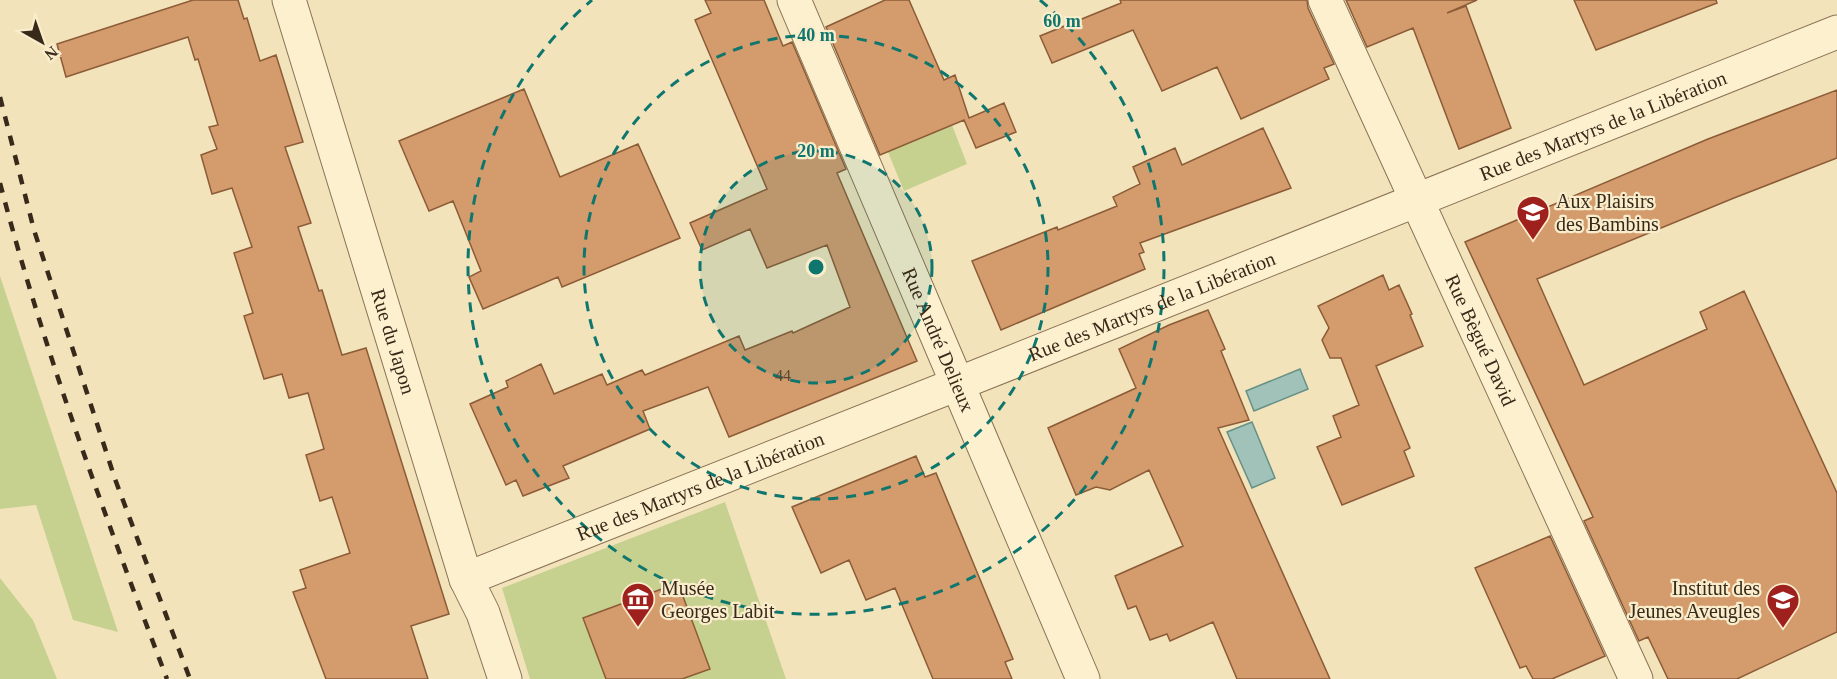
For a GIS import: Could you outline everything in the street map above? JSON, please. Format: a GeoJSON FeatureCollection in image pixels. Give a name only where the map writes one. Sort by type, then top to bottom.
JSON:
{"type":"FeatureCollection","features":[{"type":"Feature","properties":{"kind":"street","name":"Rue du Japon"},"geometry":{"type":"LineString","coordinates":[[289,0],[466,579],[483,613],[505,679]]}},
{"type":"Feature","properties":{"kind":"street","name":"Rue André Delieux"},"geometry":{"type":"LineString","coordinates":[[794,0],[1083,679]]}},
{"type":"Feature","properties":{"kind":"street","name":"Rue Bègué David"},"geometry":{"type":"LineString","coordinates":[[1325,0],[1636,679]]}},
{"type":"Feature","properties":{"kind":"street","name":"Rue des Martyrs de la Libération"},"geometry":{"type":"LineString","coordinates":[[466,579],[1837,32]]}},
{"type":"Feature","properties":{"kind":"green space"},"geometry":{"type":"Polygon","coordinates":[[[952,125],[967,164],[904,191],[888,152],[952,125]]]}},
{"type":"Feature","properties":{"kind":"green space"},"geometry":{"type":"Polygon","coordinates":[[[0,276],[118,632],[73,620],[36,505],[0,509],[0,276]]]}},
{"type":"Feature","properties":{"kind":"green space"},"geometry":{"type":"Polygon","coordinates":[[[725,502],[786,679],[530,679],[502,588],[725,502]]]}},
{"type":"Feature","properties":{"kind":"green space"},"geometry":{"type":"Polygon","coordinates":[[[0,578],[33,620],[57,679],[0,679],[0,578]]]}},
{"type":"Feature","properties":{"kind":"water"},"geometry":{"type":"Polygon","coordinates":[[[1300,369],[1308,389],[1254,411],[1246,391],[1300,369]]]}},
{"type":"Feature","properties":{"kind":"water"},"geometry":{"type":"Polygon","coordinates":[[[1252,422],[1275,478],[1252,488],[1227,432],[1252,422]]]}},
{"type":"Feature","properties":{"kind":"building"},"geometry":{"type":"Polygon","coordinates":[[[193,0],[238,0],[244,19],[247,18],[260,61],[276,55],[303,142],[285,147],[311,223],[298,227],[319,291],[322,290],[342,355],[366,348],[449,614],[411,626],[428,679],[326,679],[293,592],[306,588],[300,570],[350,553],[332,497],[320,501],[306,455],[324,449],[308,393],[289,398],[282,374],[264,379],[244,316],[253,313],[234,253],[252,247],[232,188],[212,194],[201,155],[217,149],[209,127],[218,125],[198,59],[195,60],[188,37],[66,77],[57,44],[193,0]]]}},
{"type":"Feature","properties":{"kind":"building"},"geometry":{"type":"Polygon","coordinates":[[[705,0],[764,0],[783,46],[792,42],[846,169],[837,173],[917,361],[729,437],[708,387],[643,411],[650,429],[563,466],[569,478],[523,496],[516,480],[506,485],[470,404],[508,387],[506,381],[541,364],[554,394],[602,374],[607,385],[642,370],[645,375],[739,336],[745,350],[792,331],[793,333],[850,307],[827,245],[767,268],[750,229],[702,250],[690,223],[767,189],[695,20],[711,13],[705,0]]]}},
{"type":"Feature","properties":{"kind":"building"},"geometry":{"type":"Polygon","coordinates":[[[885,0],[909,0],[944,80],[955,75],[969,118],[1004,103],[1016,132],[976,148],[964,120],[880,155],[826,27],[885,0]]]}},
{"type":"Feature","properties":{"kind":"building"},"geometry":{"type":"Polygon","coordinates":[[[1120,0],[1307,0],[1308,8],[1334,64],[1324,68],[1329,79],[1241,119],[1217,67],[1162,91],[1133,30],[1052,63],[1040,36],[1121,3],[1120,0]]]}},
{"type":"Feature","properties":{"kind":"building"},"geometry":{"type":"Polygon","coordinates":[[[1346,0],[1477,0],[1447,13],[1466,6],[1511,128],[1459,149],[1413,28],[1367,47],[1346,0]]]}},
{"type":"Feature","properties":{"kind":"building"},"geometry":{"type":"Polygon","coordinates":[[[1574,0],[1716,0],[1717,3],[1596,50],[1574,0]]]}},
{"type":"Feature","properties":{"kind":"building"},"geometry":{"type":"Polygon","coordinates":[[[524,89],[560,177],[638,144],[680,238],[562,287],[558,277],[483,309],[469,277],[481,271],[453,201],[429,211],[399,141],[524,89]]]}},
{"type":"Feature","properties":{"kind":"building"},"geometry":{"type":"Polygon","coordinates":[[[1837,90],[1837,158],[1537,279],[1584,385],[1707,329],[1700,312],[1744,291],[1837,493],[1837,632],[1737,679],[1668,679],[1648,637],[1639,641],[1584,521],[1593,517],[1465,242],[1708,139],[1837,90]]]}},
{"type":"Feature","properties":{"kind":"building"},"geometry":{"type":"Polygon","coordinates":[[[1263,128],[1291,188],[1140,243],[1144,252],[1139,254],[1145,269],[1001,330],[972,261],[1117,206],[1113,197],[1140,184],[1133,167],[1175,148],[1182,165],[1263,128]]]}},
{"type":"Feature","properties":{"kind":"building"},"geometry":{"type":"Polygon","coordinates":[[[1383,275],[1389,290],[1399,285],[1423,346],[1376,366],[1410,448],[1404,451],[1414,476],[1342,505],[1317,447],[1341,437],[1333,416],[1359,405],[1341,358],[1330,358],[1322,340],[1329,328],[1318,306],[1383,275]]]}},
{"type":"Feature","properties":{"kind":"building"},"geometry":{"type":"Polygon","coordinates":[[[1208,310],[1225,349],[1221,351],[1249,420],[1218,428],[1330,679],[1237,679],[1213,622],[1170,641],[1167,634],[1150,640],[1136,606],[1128,609],[1115,576],[1183,546],[1149,470],[1110,490],[1096,487],[1076,495],[1048,428],[1136,388],[1119,349],[1169,325],[1208,310]]]}},
{"type":"Feature","properties":{"kind":"building"},"geometry":{"type":"Polygon","coordinates":[[[916,456],[925,477],[936,473],[1013,659],[1005,662],[1012,679],[933,679],[895,588],[866,600],[849,560],[821,573],[792,507],[916,456]]]}},
{"type":"Feature","properties":{"kind":"building"},"geometry":{"type":"Polygon","coordinates":[[[1550,536],[1605,656],[1552,679],[1533,679],[1526,666],[1520,668],[1475,568],[1550,536]]]}},
{"type":"Feature","properties":{"kind":"building","name":"Musée Georges Labit"},"geometry":{"type":"Polygon","coordinates":[[[678,583],[710,669],[682,679],[606,679],[583,618],[678,583]]]}},
{"type":"Feature","properties":{"kind":"railway"},"geometry":{"type":"LineString","coordinates":[[0,97],[34,230],[115,479],[190,679]]}},
{"type":"Feature","properties":{"kind":"railway"},"geometry":{"type":"LineString","coordinates":[[0,183],[56,371],[167,679]]}},
{"type":"Feature","properties":{"kind":"place","name":"Aux Plaisirs des Bambins"},"geometry":{"type":"Point","coordinates":[1533,241]}},
{"type":"Feature","properties":{"kind":"place","name":"Musée Georges Labit"},"geometry":{"type":"Point","coordinates":[638,628]}},
{"type":"Feature","properties":{"kind":"place","name":"Institut des Jeunes Aveugles"},"geometry":{"type":"Point","coordinates":[1783,629]}}]}
